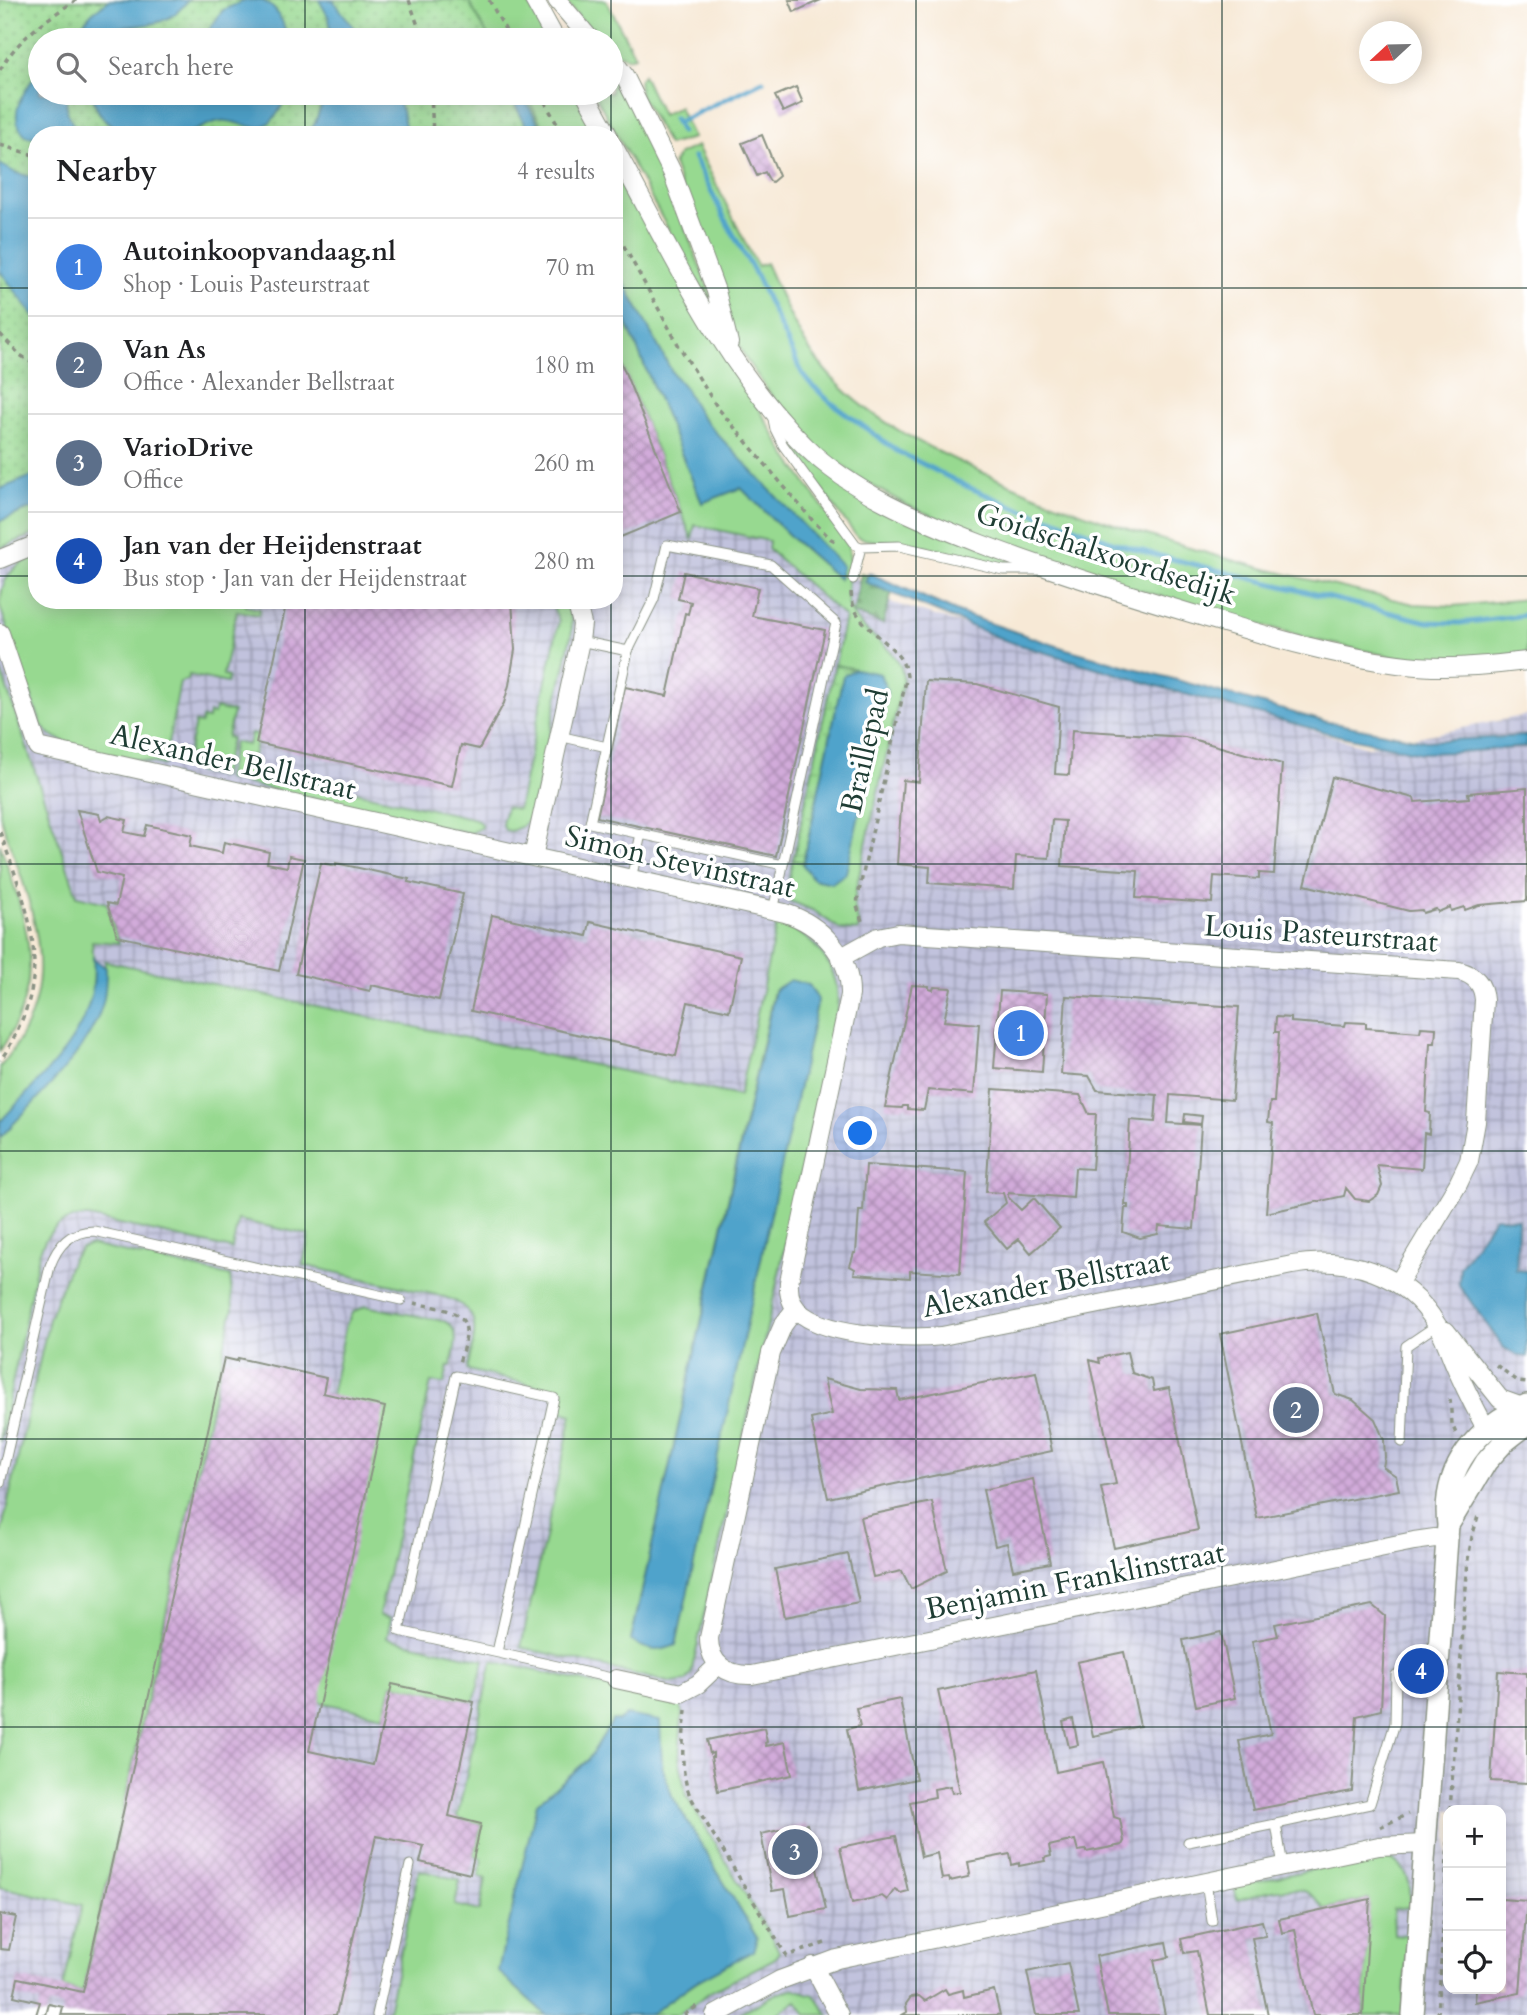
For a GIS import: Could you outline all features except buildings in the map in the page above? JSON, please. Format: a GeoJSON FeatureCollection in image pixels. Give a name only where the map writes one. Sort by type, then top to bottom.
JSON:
{"type":"FeatureCollection","features":[{"type":"Feature","properties":{"kind":"street"},"geometry":{"type":"LineString","coordinates":[[534,0],[549,28]]}},
{"type":"Feature","properties":{"kind":"street"},"geometry":{"type":"LineString","coordinates":[[557,0],[581,28]]}},
{"type":"Feature","properties":{"kind":"street","name":"Goidschalxoordsedijk"},"geometry":{"type":"LineString","coordinates":[[623,75],[672,172],[716,291],[731,354]]}},
{"type":"Feature","properties":{"kind":"street"},"geometry":{"type":"LineString","coordinates":[[591,105],[602,126]]}},
{"type":"Feature","properties":{"kind":"street","name":"Goidschalxoordsedijk"},"geometry":{"type":"LineString","coordinates":[[623,163],[731,354],[770,407],[818,457],[861,488],[950,531],[1050,569],[1261,634],[1369,660],[1439,668],[1527,661]]}},
{"type":"Feature","properties":{"kind":"street"},"geometry":{"type":"LineString","coordinates":[[0,559],[28,548]]}},
{"type":"Feature","properties":{"kind":"street"},"geometry":{"type":"LineString","coordinates":[[533,857],[580,641],[582,624],[578,609]]}},
{"type":"Feature","properties":{"kind":"street","name":"Alexander Bellstraat"},"geometry":{"type":"LineString","coordinates":[[0,634],[38,747],[533,857]]}},
{"type":"Feature","properties":{"kind":"street","name":"Simon Stevinstraat"},"geometry":{"type":"LineString","coordinates":[[533,857],[796,917],[816,928],[829,940],[840,958]]}},
{"type":"Feature","properties":{"kind":"street","name":"Louis Pasteurstraat"},"geometry":{"type":"LineString","coordinates":[[840,958],[889,934],[905,933],[1459,971],[1471,975],[1481,985],[1484,1000],[1473,1147],[1458,1184],[1398,1283]]}},
{"type":"Feature","properties":{"kind":"street"},"geometry":{"type":"LineString","coordinates":[[616,1679],[677,1692],[688,1690],[718,1665],[710,1650],[709,1638],[771,1353],[785,1320],[796,1308],[789,1294],[789,1282],[850,1001],[849,982],[840,958]]}},
{"type":"Feature","properties":{"kind":"street","name":"Alexander Bellstraat"},"geometry":{"type":"LineString","coordinates":[[796,1308],[816,1322],[849,1330],[921,1338],[961,1334],[1298,1264],[1342,1263],[1372,1271],[1398,1283],[1417,1298],[1437,1325],[1470,1398],[1488,1429]]}},
{"type":"Feature","properties":{"kind":"street","name":"Alexander Bellstraat"},"geometry":{"type":"LineString","coordinates":[[1437,1325],[1449,1332],[1500,1399],[1523,1417]]}},
{"type":"Feature","properties":{"kind":"street"},"geometry":{"type":"LineString","coordinates":[[1413,2015],[1447,1532],[1447,1499],[1452,1478],[1465,1454],[1488,1429],[1523,1417]]}},
{"type":"Feature","properties":{"kind":"street"},"geometry":{"type":"LineString","coordinates":[[1447,1532],[1486,1462],[1523,1417]]}},
{"type":"Feature","properties":{"kind":"street","name":"Benjamin Franklinstraat"},"geometry":{"type":"LineString","coordinates":[[718,1665],[734,1675],[752,1675],[1435,1538],[1447,1532]]}},
{"type":"Feature","properties":{"kind":"street"},"geometry":{"type":"LineString","coordinates":[[715,2015],[758,1990],[813,1966],[851,1955],[1387,1845],[1424,1844]]}},
{"type":"Feature","properties":{"kind":"street"},"geometry":{"type":"LineString","coordinates":[[813,1966],[839,2015]]}},
{"type":"Feature","properties":{"kind":"lane"},"geometry":{"type":"LineString","coordinates":[[770,407],[775,429],[783,445],[850,539],[861,547],[899,545],[1012,571],[1050,569]]}},
{"type":"Feature","properties":{"kind":"lane"},"geometry":{"type":"LineString","coordinates":[[773,911],[836,623],[771,565],[667,545],[654,599],[628,651],[590,823],[783,865]]}},
{"type":"Feature","properties":{"kind":"lane"},"geometry":{"type":"LineString","coordinates":[[853,579],[861,547]]}},
{"type":"Feature","properties":{"kind":"lane"},"geometry":{"type":"LineString","coordinates":[[580,641],[628,651]]}},
{"type":"Feature","properties":{"kind":"lane"},"geometry":{"type":"LineString","coordinates":[[559,736],[607,747]]}},
{"type":"Feature","properties":{"kind":"lane"},"geometry":{"type":"LineString","coordinates":[[631,879],[640,834]]}},
{"type":"Feature","properties":{"kind":"lane"},"geometry":{"type":"LineString","coordinates":[[0,1483],[50,1266],[63,1242],[77,1233],[94,1231],[401,1300]]}},
{"type":"Feature","properties":{"kind":"lane"},"geometry":{"type":"LineString","coordinates":[[1402,1442],[1406,1346],[1437,1325]]}},
{"type":"Feature","properties":{"kind":"lane"},"geometry":{"type":"LineString","coordinates":[[497,1652],[554,1398],[456,1376],[399,1630],[616,1679]]}},
{"type":"Feature","properties":{"kind":"lane"},"geometry":{"type":"LineString","coordinates":[[1188,1842],[1370,1804],[1395,1723],[1396,1675]]}},
{"type":"Feature","properties":{"kind":"lane"},"geometry":{"type":"LineString","coordinates":[[1276,1824],[1283,1866]]}},
{"type":"Feature","properties":{"kind":"lane"},"geometry":{"type":"LineString","coordinates":[[377,2015],[410,1865]]}},
{"type":"Feature","properties":{"kind":"lane"},"geometry":{"type":"LineString","coordinates":[[1206,1882],[1212,1921]]}},
{"type":"Feature","properties":{"kind":"path"},"geometry":{"type":"LineString","coordinates":[[39,28],[76,0]]}},
{"type":"Feature","properties":{"kind":"path"},"geometry":{"type":"LineString","coordinates":[[409,0],[419,28]]}},
{"type":"Feature","properties":{"kind":"path"},"geometry":{"type":"LineString","coordinates":[[489,0],[504,28]]}},
{"type":"Feature","properties":{"kind":"path"},"geometry":{"type":"LineString","coordinates":[[0,70],[28,36]]}},
{"type":"Feature","properties":{"kind":"path"},"geometry":{"type":"LineString","coordinates":[[432,105],[433,126]]}},
{"type":"Feature","properties":{"kind":"path"},"geometry":{"type":"LineString","coordinates":[[547,105],[558,126]]}},
{"type":"Feature","properties":{"kind":"path"},"geometry":{"type":"LineString","coordinates":[[0,145],[28,153]]}},
{"type":"Feature","properties":{"kind":"path"},"geometry":{"type":"LineString","coordinates":[[623,244],[679,346],[717,407],[825,534],[837,542],[850,539]]}},
{"type":"Feature","properties":{"kind":"path"},"geometry":{"type":"LineString","coordinates":[[0,334],[28,360]]}},
{"type":"Feature","properties":{"kind":"path","name":"Braillepad"},"geometry":{"type":"LineString","coordinates":[[853,579],[851,598],[856,612],[867,627],[895,651],[905,666],[907,676],[858,896],[858,911],[870,942]]}},
{"type":"Feature","properties":{"kind":"path"},"geometry":{"type":"LineString","coordinates":[[0,832],[28,915],[35,957],[33,984],[24,1016],[0,1060]]}},
{"type":"Feature","properties":{"kind":"path"},"geometry":{"type":"LineString","coordinates":[[401,1300],[449,1311],[463,1321],[466,1334],[456,1376]]}},
{"type":"Feature","properties":{"kind":"path"},"geometry":{"type":"LineString","coordinates":[[1506,1371],[1519,1382],[1527,1384]]}},
{"type":"Feature","properties":{"kind":"path"},"geometry":{"type":"LineString","coordinates":[[1450,1805],[1468,1559],[1481,1511]]}},
{"type":"Feature","properties":{"kind":"path"},"geometry":{"type":"LineString","coordinates":[[688,1690],[682,1751],[687,1788],[787,1957]]}},
{"type":"Feature","properties":{"kind":"path"},"geometry":{"type":"LineString","coordinates":[[1438,2015],[1446,1868]]}},
{"type":"Feature","properties":{"kind":"shaded area"},"geometry":{"type":"Polygon","coordinates":[[[623,320],[783,493],[873,597],[1368,747],[1527,715],[1527,2015],[0,2015],[0,1254],[115,1139],[0,755],[0,529],[28,518],[28,609],[623,609],[623,320]]]}},
{"type":"Feature","properties":{"kind":"green space"},"geometry":{"type":"Polygon","coordinates":[[[0,0],[468,0],[483,28],[28,28],[28,105],[531,105],[542,126],[28,126],[28,483],[0,494],[0,0]]]}},
{"type":"Feature","properties":{"kind":"green space"},"geometry":{"type":"Polygon","coordinates":[[[465,0],[527,0],[542,28],[480,28],[465,0]]]}},
{"type":"Feature","properties":{"kind":"green space"},"geometry":{"type":"Polygon","coordinates":[[[564,0],[606,0],[620,28],[588,28],[564,0]]]}},
{"type":"Feature","properties":{"kind":"green space"},"geometry":{"type":"Polygon","coordinates":[[[623,33],[635,56],[629,58],[623,56],[623,33]]]}},
{"type":"Feature","properties":{"kind":"green space"},"geometry":{"type":"Polygon","coordinates":[[[643,75],[662,115],[679,107],[693,138],[668,145],[640,94],[639,80],[643,75]]]}},
{"type":"Feature","properties":{"kind":"green space"},"geometry":{"type":"Polygon","coordinates":[[[623,90],[650,136],[722,324],[623,146],[623,126],[612,126],[601,105],[623,105],[623,90]]]}},
{"type":"Feature","properties":{"kind":"green space"},"geometry":{"type":"Polygon","coordinates":[[[528,105],[584,105],[595,126],[540,126],[528,105]]]}},
{"type":"Feature","properties":{"kind":"green space"},"geometry":{"type":"Polygon","coordinates":[[[697,146],[751,254],[758,266],[766,263],[792,319],[815,358],[859,403],[898,430],[962,463],[1088,515],[1250,565],[1414,604],[1453,606],[1527,599],[1527,654],[1449,660],[1394,657],[1315,640],[1110,582],[965,530],[905,504],[865,482],[819,449],[776,402],[747,361],[734,336],[673,164],[679,154],[697,146]]]}},
{"type":"Feature","properties":{"kind":"green space"},"geometry":{"type":"Polygon","coordinates":[[[623,176],[785,453],[846,540],[850,559],[847,594],[851,611],[864,629],[897,659],[901,669],[903,680],[856,889],[854,905],[859,926],[857,931],[840,929],[814,911],[788,900],[786,890],[793,860],[803,862],[813,879],[832,883],[880,674],[835,665],[845,617],[768,549],[769,541],[695,525],[692,539],[623,367],[623,314],[702,503],[741,488],[839,579],[842,566],[716,435],[673,374],[623,281],[623,176]]]}},
{"type":"Feature","properties":{"kind":"green space"},"geometry":{"type":"Polygon","coordinates":[[[781,435],[806,457],[1021,568],[906,543],[857,537],[781,435]]]}},
{"type":"Feature","properties":{"kind":"green space"},"geometry":{"type":"Polygon","coordinates":[[[28,510],[28,537],[0,548],[0,521],[28,510]]]}},
{"type":"Feature","properties":{"kind":"green space"},"geometry":{"type":"Polygon","coordinates":[[[28,560],[28,609],[260,609],[259,615],[237,611],[223,675],[228,677],[227,683],[189,675],[188,680],[180,682],[164,765],[64,742],[42,726],[0,607],[5,581],[28,560]]]}},
{"type":"Feature","properties":{"kind":"green space"},"geometry":{"type":"Polygon","coordinates":[[[861,573],[893,588],[883,624],[853,613],[861,573]]]}},
{"type":"Feature","properties":{"kind":"green space"},"geometry":{"type":"Polygon","coordinates":[[[554,609],[568,609],[572,631],[532,815],[521,827],[505,830],[502,824],[506,807],[518,809],[559,621],[554,609]]]}},
{"type":"Feature","properties":{"kind":"green space"},"geometry":{"type":"Polygon","coordinates":[[[835,665],[855,669],[843,676],[803,862],[793,860],[835,665]]]}},
{"type":"Feature","properties":{"kind":"green space"},"geometry":{"type":"Polygon","coordinates":[[[0,668],[77,896],[107,903],[119,943],[92,941],[94,982],[87,1014],[55,1064],[0,1122],[0,1067],[17,1043],[29,1019],[39,972],[38,948],[28,897],[0,814],[0,668]]]}},
{"type":"Feature","properties":{"kind":"green space"},"geometry":{"type":"Polygon","coordinates":[[[215,708],[233,712],[227,737],[231,738],[222,777],[196,772],[198,762],[192,761],[193,756],[188,754],[195,723],[201,724],[202,718],[208,719],[209,713],[214,714],[215,708]]]}},
{"type":"Feature","properties":{"kind":"green space"},"geometry":{"type":"Polygon","coordinates":[[[251,733],[258,734],[253,756],[245,755],[243,767],[476,819],[482,825],[481,828],[470,833],[226,779],[234,742],[248,745],[251,733]]]}},
{"type":"Feature","properties":{"kind":"green space"},"geometry":{"type":"Polygon","coordinates":[[[0,844],[25,924],[29,973],[25,998],[0,1051],[0,844]]]}},
{"type":"Feature","properties":{"kind":"green space"},"geometry":{"type":"Polygon","coordinates":[[[777,922],[803,936],[823,955],[835,980],[837,1009],[691,1674],[686,1681],[672,1683],[521,1647],[572,1415],[560,1411],[564,1392],[467,1370],[473,1345],[474,1324],[465,1308],[441,1296],[303,1265],[309,1235],[238,1220],[232,1249],[89,1217],[71,1219],[57,1226],[42,1245],[39,1254],[0,1442],[0,1138],[73,1058],[85,1040],[102,1004],[105,961],[739,1096],[777,922]],[[790,981],[774,990],[631,1640],[643,1647],[676,1645],[818,1000],[809,985],[790,981]]]}},
{"type":"Feature","properties":{"kind":"green space"},"geometry":{"type":"Polygon","coordinates":[[[91,1245],[230,1276],[233,1308],[83,1992],[63,1988],[82,1905],[0,1887],[0,1538],[49,1319],[72,1259],[81,1248],[91,1245]]]}},
{"type":"Feature","properties":{"kind":"green space"},"geometry":{"type":"Polygon","coordinates":[[[365,1306],[444,1321],[454,1330],[455,1347],[444,1384],[431,1382],[379,1615],[391,1618],[387,1638],[484,1660],[474,1702],[392,1684],[384,1716],[320,1702],[331,1395],[346,1325],[352,1313],[365,1306]]]}},
{"type":"Feature","properties":{"kind":"green space"},"geometry":{"type":"Polygon","coordinates":[[[492,1661],[679,1703],[682,1713],[679,1758],[686,1795],[777,1947],[779,1952],[774,1959],[710,1992],[678,2015],[649,2015],[757,1938],[672,1796],[662,1766],[659,1721],[627,1715],[619,1721],[613,1720],[588,1760],[537,1803],[498,1971],[546,2015],[387,2015],[419,1870],[460,1880],[455,1905],[480,1911],[486,1878],[479,1876],[482,1858],[474,1856],[481,1824],[457,1818],[492,1661]]]}},
{"type":"Feature","properties":{"kind":"green space"},"geometry":{"type":"Polygon","coordinates":[[[1373,1857],[1384,1858],[1400,1865],[1410,1887],[1410,1907],[1393,1909],[1394,1934],[1408,1935],[1403,2015],[1363,2015],[1369,1899],[1324,1909],[1307,1892],[1296,1889],[1273,1891],[1237,1900],[1234,1886],[1373,1857]]]}},
{"type":"Feature","properties":{"kind":"green space"},"geometry":{"type":"Polygon","coordinates":[[[794,1989],[814,1995],[829,2015],[806,2015],[797,2001],[775,2015],[737,2015],[776,1994],[794,1989]]]}},
{"type":"Feature","properties":{"kind":"water"},"geometry":{"type":"Polygon","coordinates":[[[109,0],[188,0],[179,10],[159,22],[114,28],[79,28],[92,13],[109,0]]]}},
{"type":"Feature","properties":{"kind":"water"},"geometry":{"type":"Polygon","coordinates":[[[245,0],[263,1],[277,12],[284,28],[210,28],[223,10],[245,0]]]}},
{"type":"Feature","properties":{"kind":"water"},"geometry":{"type":"Polygon","coordinates":[[[319,0],[333,0],[354,28],[330,28],[329,18],[319,0]]]}},
{"type":"Feature","properties":{"kind":"water"},"geometry":{"type":"Polygon","coordinates":[[[28,87],[28,105],[67,105],[74,126],[28,126],[28,137],[17,121],[19,103],[28,87]]]}},
{"type":"Feature","properties":{"kind":"water"},"geometry":{"type":"Polygon","coordinates":[[[95,105],[282,105],[275,117],[264,126],[220,121],[204,126],[113,126],[100,114],[95,105]]]}},
{"type":"Feature","properties":{"kind":"water"},"geometry":{"type":"Polygon","coordinates":[[[322,105],[399,105],[405,126],[313,126],[322,105]]]}},
{"type":"Feature","properties":{"kind":"water"},"geometry":{"type":"Polygon","coordinates":[[[515,105],[528,105],[540,126],[526,126],[515,105]]]}},
{"type":"Feature","properties":{"kind":"water"},"geometry":{"type":"Polygon","coordinates":[[[0,164],[28,176],[28,308],[0,271],[0,164]]]}},
{"type":"Feature","properties":{"kind":"water"},"geometry":{"type":"Polygon","coordinates":[[[623,281],[673,374],[685,388],[701,417],[842,566],[839,579],[741,488],[702,503],[623,314],[623,281]]]}},
{"type":"Feature","properties":{"kind":"water"},"geometry":{"type":"Polygon","coordinates":[[[28,478],[28,510],[0,521],[0,489],[28,478]]]}},
{"type":"Feature","properties":{"kind":"water"},"geometry":{"type":"Polygon","coordinates":[[[869,573],[960,613],[1063,648],[1323,721],[1426,741],[1527,736],[1527,747],[1421,753],[1336,735],[1181,693],[1007,641],[865,582],[869,573]]]}},
{"type":"Feature","properties":{"kind":"water"},"geometry":{"type":"Polygon","coordinates":[[[855,669],[880,674],[887,691],[846,873],[832,883],[813,879],[803,865],[843,676],[855,669]]]}},
{"type":"Feature","properties":{"kind":"water"},"geometry":{"type":"Polygon","coordinates":[[[93,958],[106,968],[104,997],[95,1024],[85,1042],[58,1076],[0,1138],[0,1122],[66,1049],[79,1028],[88,1007],[93,983],[93,958]]]}},
{"type":"Feature","properties":{"kind":"water"},"geometry":{"type":"Polygon","coordinates":[[[790,980],[809,985],[818,1000],[676,1645],[658,1650],[648,1649],[631,1641],[775,990],[790,980]]]}},
{"type":"Feature","properties":{"kind":"water"},"geometry":{"type":"Polygon","coordinates":[[[1495,1217],[1518,1219],[1516,1270],[1527,1271],[1527,1357],[1518,1356],[1503,1347],[1459,1285],[1460,1267],[1495,1217]]]}},
{"type":"Feature","properties":{"kind":"water"},"geometry":{"type":"Polygon","coordinates":[[[626,1715],[660,1721],[662,1766],[672,1796],[757,1938],[753,1951],[695,1982],[649,2015],[546,2015],[498,1971],[537,1803],[588,1760],[613,1720],[619,1721],[626,1715]]]}},
{"type":"Feature","properties":{"kind":"waterway"},"geometry":{"type":"LineString","coordinates":[[676,123],[763,81]]}},
{"type":"Feature","properties":{"kind":"waterway"},"geometry":{"type":"LineString","coordinates":[[674,118],[681,132]]}},
{"type":"Feature","properties":{"kind":"waterway"},"geometry":{"type":"LineString","coordinates":[[694,157],[756,275],[802,373],[829,401],[897,451],[968,487],[1022,510],[1156,555],[1428,622],[1460,623],[1527,615]]}},
{"type":"Feature","properties":{"kind":"place","name":"Autoinkoopvandaag.nl"},"geometry":{"type":"Point","coordinates":[1021,1033]}},
{"type":"Feature","properties":{"kind":"place","name":"Van As"},"geometry":{"type":"Point","coordinates":[1296,1410]}},
{"type":"Feature","properties":{"kind":"place","name":"Jan van der Heijdenstraat"},"geometry":{"type":"Point","coordinates":[1421,1671]}},
{"type":"Feature","properties":{"kind":"place","name":"VarioDrive"},"geometry":{"type":"Point","coordinates":[795,1852]}}]}
